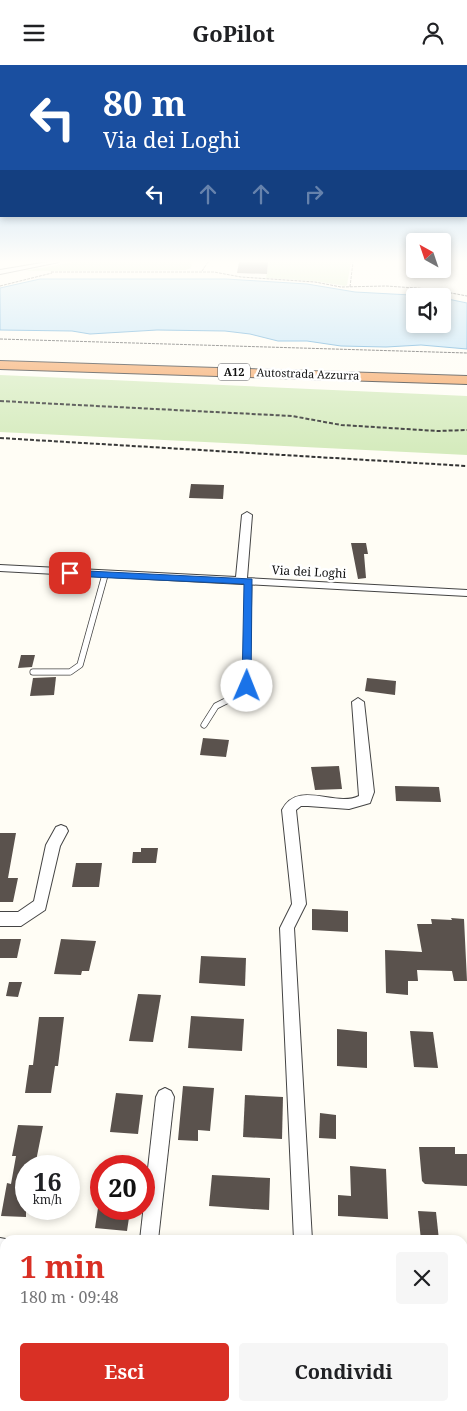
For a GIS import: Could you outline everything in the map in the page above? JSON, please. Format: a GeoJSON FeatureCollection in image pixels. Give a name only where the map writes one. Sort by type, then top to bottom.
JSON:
{"type":"FeatureCollection","features":[{"type":"Feature","properties":{"kind":"highway","name":"Autostrada Azzurra"},"geometry":{"type":"LineString","coordinates":[[0,358],[467,372]]}},
{"type":"Feature","properties":{"kind":"highway","name":"Autostrada Azzurra"},"geometry":{"type":"LineString","coordinates":[[0,365],[467,379]]}},
{"type":"Feature","properties":{"kind":"street"},"geometry":{"type":"LineString","coordinates":[[245,581],[247,515]]}},
{"type":"Feature","properties":{"kind":"street","name":"Via dei Loghi"},"geometry":{"type":"LineString","coordinates":[[0,568],[467,593]]}},
{"type":"Feature","properties":{"kind":"street"},"geometry":{"type":"LineString","coordinates":[[303,1235],[288,929],[299,903],[289,810],[292,805],[301,800],[353,803],[365,799],[367,792],[358,702]]}},
{"type":"Feature","properties":{"kind":"street"},"geometry":{"type":"LineString","coordinates":[[0,919],[22,919],[40,905],[53,845],[61,831]]}},
{"type":"Feature","properties":{"kind":"street"},"geometry":{"type":"LineString","coordinates":[[150,1235],[165,1097]]}},
{"type":"Feature","properties":{"kind":"lane"},"geometry":{"type":"LineString","coordinates":[[33,673],[70,672],[80,665],[105,575]]}},
{"type":"Feature","properties":{"kind":"lane"},"geometry":{"type":"LineString","coordinates":[[204,725],[216,706],[244,692],[247,686],[245,581]]}},
{"type":"Feature","properties":{"kind":"path"},"geometry":{"type":"LineString","coordinates":[[0,339],[188,343],[364,351],[467,353]]}},
{"type":"Feature","properties":{"kind":"path"},"geometry":{"type":"LineString","coordinates":[[0,401],[292,415],[341,425],[437,431],[467,430]]}},
{"type":"Feature","properties":{"kind":"path"},"geometry":{"type":"LineString","coordinates":[[0,437],[467,466]]}},
{"type":"Feature","properties":{"kind":"green space"},"geometry":{"type":"Polygon","coordinates":[[[0,375],[467,396],[467,455],[0,432],[0,375]]]}},
{"type":"Feature","properties":{"kind":"water"},"geometry":{"type":"Polygon","coordinates":[[[0,325],[406,325],[406,333],[451,333],[451,325],[467,325],[467,349],[421,345],[386,347],[341,346],[307,341],[278,341],[250,334],[225,331],[157,330],[90,334],[72,331],[0,330],[0,325]]]}},
{"type":"Feature","properties":{"kind":"building"},"geometry":{"type":"Polygon","coordinates":[[[191,484],[224,485],[223,499],[189,498],[191,484]]]}},
{"type":"Feature","properties":{"kind":"building"},"geometry":{"type":"Polygon","coordinates":[[[351,543],[366,543],[368,554],[364,554],[366,578],[358,579],[351,543]]]}},
{"type":"Feature","properties":{"kind":"building"},"geometry":{"type":"Polygon","coordinates":[[[21,655],[35,655],[32,667],[18,668],[21,655]]]}},
{"type":"Feature","properties":{"kind":"building"},"geometry":{"type":"Polygon","coordinates":[[[56,677],[54,695],[30,696],[33,678],[56,677]]]}},
{"type":"Feature","properties":{"kind":"building"},"geometry":{"type":"Polygon","coordinates":[[[367,678],[396,681],[395,695],[365,691],[367,678]]]}},
{"type":"Feature","properties":{"kind":"building"},"geometry":{"type":"Polygon","coordinates":[[[203,738],[229,740],[226,757],[200,755],[203,738]]]}},
{"type":"Feature","properties":{"kind":"building"},"geometry":{"type":"Polygon","coordinates":[[[339,766],[342,789],[315,790],[311,767],[339,766]]]}},
{"type":"Feature","properties":{"kind":"building"},"geometry":{"type":"Polygon","coordinates":[[[395,786],[439,787],[441,802],[396,801],[395,786]]]}},
{"type":"Feature","properties":{"kind":"building"},"geometry":{"type":"Polygon","coordinates":[[[0,833],[16,833],[8,878],[18,878],[13,902],[0,902],[0,833]]]}},
{"type":"Feature","properties":{"kind":"building"},"geometry":{"type":"Polygon","coordinates":[[[141,848],[158,848],[156,863],[132,863],[133,852],[141,852],[141,848]]]}},
{"type":"Feature","properties":{"kind":"building"},"geometry":{"type":"Polygon","coordinates":[[[76,863],[102,863],[99,887],[72,887],[76,863]]]}},
{"type":"Feature","properties":{"kind":"building"},"geometry":{"type":"Polygon","coordinates":[[[312,909],[348,911],[348,932],[312,930],[312,909]]]}},
{"type":"Feature","properties":{"kind":"building"},"geometry":{"type":"Polygon","coordinates":[[[451,918],[464,919],[467,981],[454,981],[452,971],[417,970],[418,981],[408,981],[408,995],[386,993],[385,950],[422,952],[417,924],[432,924],[431,919],[452,920],[451,918]]]}},
{"type":"Feature","properties":{"kind":"building"},"geometry":{"type":"Polygon","coordinates":[[[0,939],[21,939],[17,958],[0,958],[0,939]]]}},
{"type":"Feature","properties":{"kind":"building"},"geometry":{"type":"Polygon","coordinates":[[[61,939],[96,941],[89,971],[82,971],[81,975],[54,974],[61,939]]]}},
{"type":"Feature","properties":{"kind":"building"},"geometry":{"type":"Polygon","coordinates":[[[201,956],[246,958],[245,986],[199,983],[201,956]]]}},
{"type":"Feature","properties":{"kind":"building"},"geometry":{"type":"Polygon","coordinates":[[[9,982],[22,982],[18,997],[6,996],[9,982]]]}},
{"type":"Feature","properties":{"kind":"building"},"geometry":{"type":"Polygon","coordinates":[[[138,994],[161,995],[153,1042],[129,1041],[138,994]]]}},
{"type":"Feature","properties":{"kind":"building"},"geometry":{"type":"Polygon","coordinates":[[[191,1016],[244,1019],[242,1051],[188,1048],[191,1016]]]}},
{"type":"Feature","properties":{"kind":"building"},"geometry":{"type":"Polygon","coordinates":[[[39,1017],[64,1017],[58,1066],[55,1066],[51,1093],[25,1093],[29,1065],[33,1065],[39,1017]]]}},
{"type":"Feature","properties":{"kind":"building"},"geometry":{"type":"Polygon","coordinates":[[[337,1029],[367,1032],[367,1068],[337,1066],[337,1029]]]}},
{"type":"Feature","properties":{"kind":"building"},"geometry":{"type":"Polygon","coordinates":[[[410,1031],[433,1032],[438,1068],[414,1067],[410,1031]]]}},
{"type":"Feature","properties":{"kind":"building"},"geometry":{"type":"Polygon","coordinates":[[[183,1086],[214,1088],[210,1131],[198,1130],[198,1141],[178,1140],[183,1086]]]}},
{"type":"Feature","properties":{"kind":"building"},"geometry":{"type":"Polygon","coordinates":[[[116,1093],[143,1095],[138,1134],[110,1132],[116,1093]]]}},
{"type":"Feature","properties":{"kind":"building"},"geometry":{"type":"Polygon","coordinates":[[[245,1095],[283,1097],[282,1139],[243,1137],[245,1095]]]}},
{"type":"Feature","properties":{"kind":"building"},"geometry":{"type":"Polygon","coordinates":[[[320,1113],[336,1115],[336,1139],[319,1138],[320,1113]]]}},
{"type":"Feature","properties":{"kind":"building"},"geometry":{"type":"Polygon","coordinates":[[[18,1125],[43,1126],[37,1155],[12,1156],[18,1125]]]}},
{"type":"Feature","properties":{"kind":"building"},"geometry":{"type":"Polygon","coordinates":[[[419,1147],[455,1147],[455,1154],[467,1154],[467,1186],[425,1184],[422,1181],[419,1147]]]}},
{"type":"Feature","properties":{"kind":"building"},"geometry":{"type":"Polygon","coordinates":[[[15,1162],[15,1217],[1,1216],[7,1183],[11,1184],[15,1162]]]}},
{"type":"Feature","properties":{"kind":"building"},"geometry":{"type":"Polygon","coordinates":[[[350,1166],[386,1169],[388,1219],[338,1216],[338,1195],[351,1196],[350,1166]]]}},
{"type":"Feature","properties":{"kind":"building"},"geometry":{"type":"Polygon","coordinates":[[[212,1175],[270,1178],[269,1210],[209,1206],[212,1175]]]}},
{"type":"Feature","properties":{"kind":"building"},"geometry":{"type":"Polygon","coordinates":[[[418,1211],[436,1212],[438,1235],[420,1235],[418,1211]]]}},
{"type":"Feature","properties":{"kind":"building"},"geometry":{"type":"Polygon","coordinates":[[[96,1220],[129,1220],[127,1231],[95,1228],[96,1220]]]}},
{"type":"Feature","properties":{"kind":"route"},"geometry":{"type":"LineString","coordinates":[[70,573],[249,581],[247,686]]}}]}
